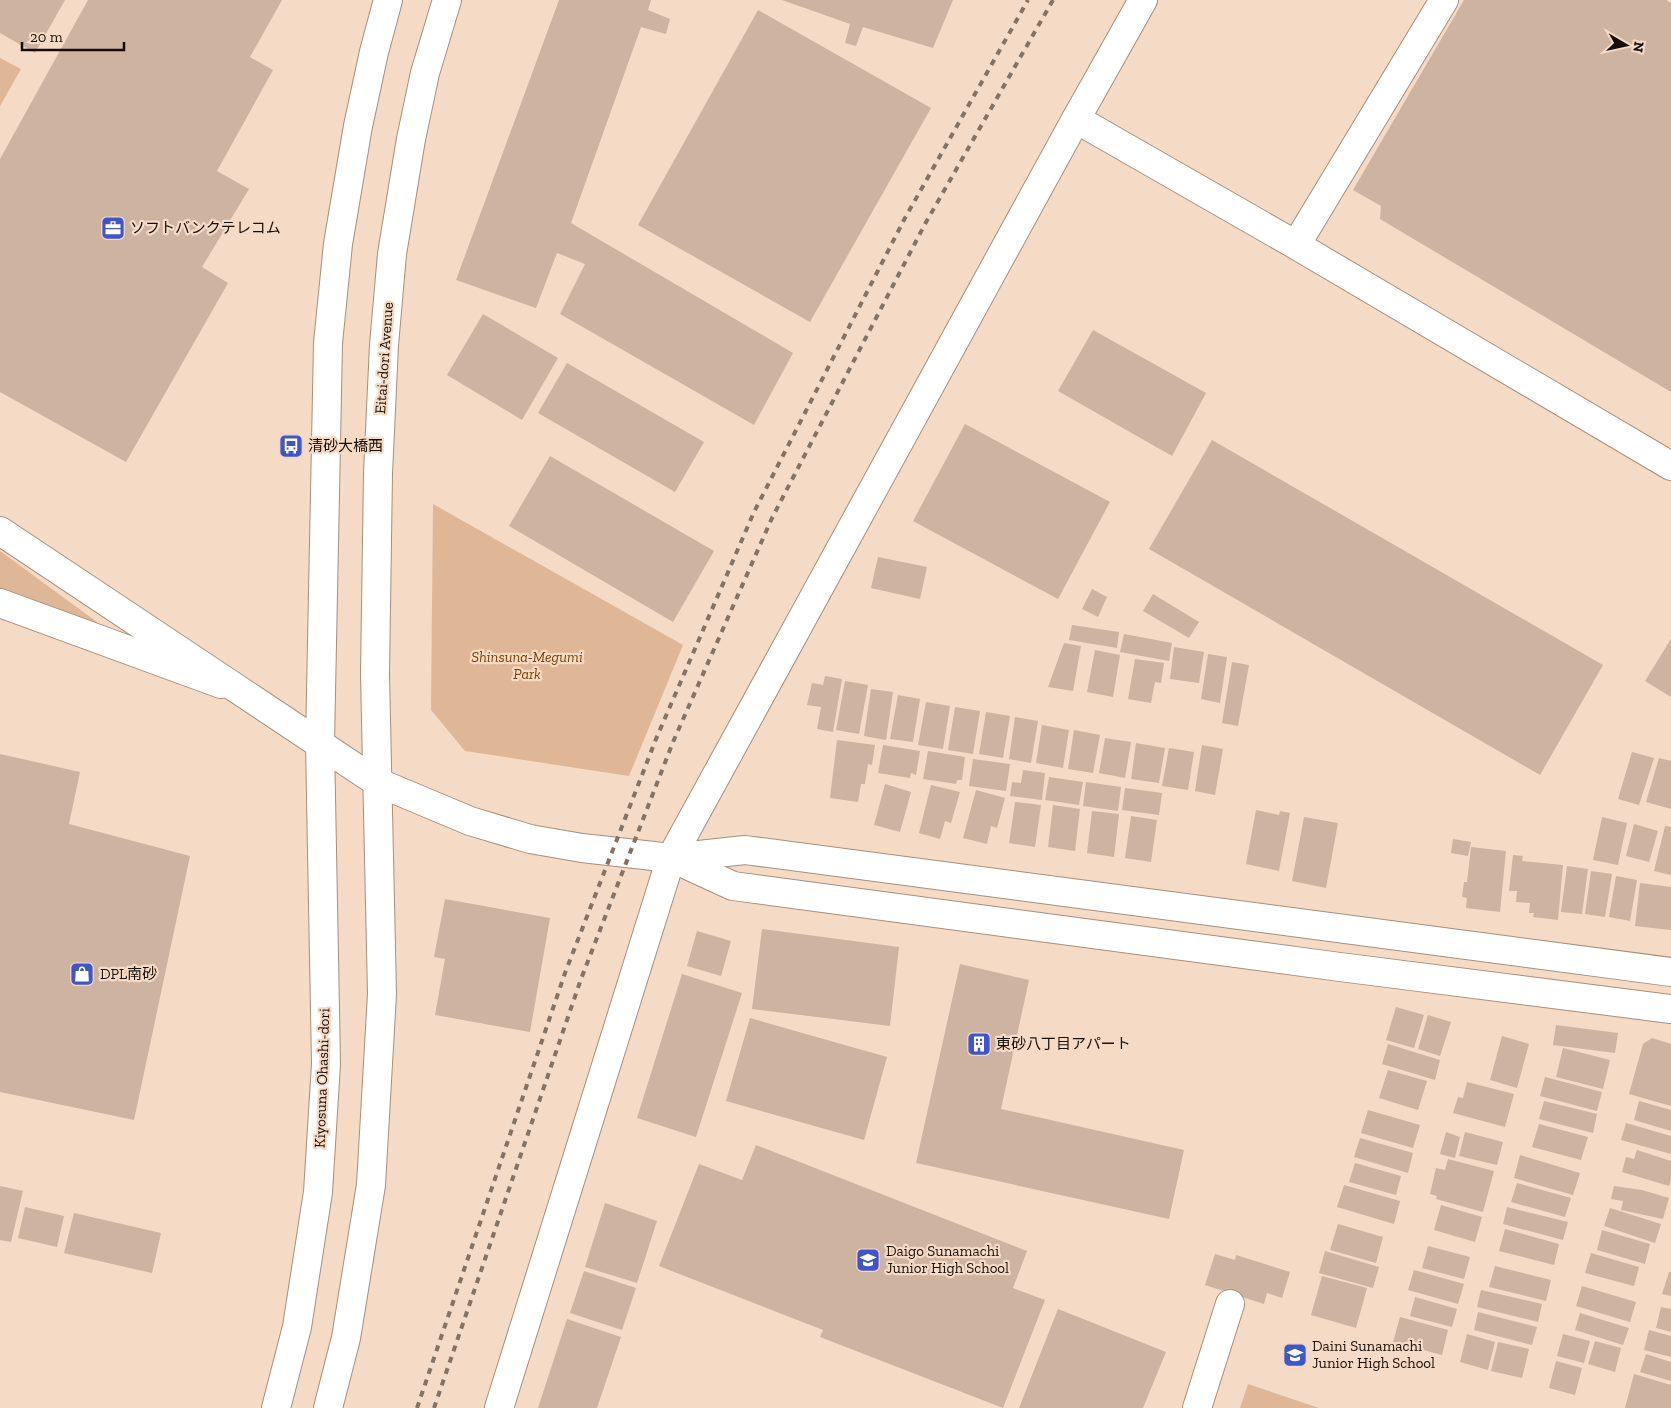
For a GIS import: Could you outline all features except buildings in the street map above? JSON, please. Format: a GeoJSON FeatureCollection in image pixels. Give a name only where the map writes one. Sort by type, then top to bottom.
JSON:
{"type":"FeatureCollection","features":[{"type":"Feature","properties":{"kind":"street"},"geometry":{"type":"LineString","coordinates":[[320,743],[328,343],[338,244],[358,126],[374,52],[388,0]]}},
{"type":"Feature","properties":{"kind":"street","name":"Eitai-dori Avenue"},"geometry":{"type":"LineString","coordinates":[[376,782],[375,674],[378,473],[384,345],[392,254],[425,73],[447,0]]}},
{"type":"Feature","properties":{"kind":"street"},"geometry":{"type":"LineString","coordinates":[[499,1408],[671,858],[1143,0]]}},
{"type":"Feature","properties":{"kind":"street"},"geometry":{"type":"LineString","coordinates":[[1296,245],[1444,0]]}},
{"type":"Feature","properties":{"kind":"street"},"geometry":{"type":"LineString","coordinates":[[1076,119],[1296,245],[1671,466]]}},
{"type":"Feature","properties":{"kind":"street"},"geometry":{"type":"LineString","coordinates":[[0,530],[376,782],[470,821],[530,839],[582,848],[671,858],[745,850],[1671,972]]}},
{"type":"Feature","properties":{"kind":"street"},"geometry":{"type":"LineString","coordinates":[[0,603],[244,693]]}},
{"type":"Feature","properties":{"kind":"street","name":"Kiyosuna Ohashi-dori"},"geometry":{"type":"LineString","coordinates":[[276,1408],[296,1327],[318,1192],[326,1064],[320,743]]}},
{"type":"Feature","properties":{"kind":"street"},"geometry":{"type":"LineString","coordinates":[[328,1408],[346,1338],[371,1185],[382,994],[376,782]]}},
{"type":"Feature","properties":{"kind":"street"},"geometry":{"type":"LineString","coordinates":[[671,858],[733,886],[1671,1009]]}},
{"type":"Feature","properties":{"kind":"street"},"geometry":{"type":"LineString","coordinates":[[1197,1408],[1230,1304]]}},
{"type":"Feature","properties":{"kind":"green space"},"geometry":{"type":"Polygon","coordinates":[[[0,58],[21,69],[0,106],[0,58]]]}},
{"type":"Feature","properties":{"kind":"green space","name":"Shinsuna-Megumi Park"},"geometry":{"type":"Polygon","coordinates":[[[433,504],[683,645],[629,776],[465,751],[431,710],[433,504]]]}},
{"type":"Feature","properties":{"kind":"green space"},"geometry":{"type":"Polygon","coordinates":[[[0,551],[97,622],[97,626],[0,590],[0,551]]]}},
{"type":"Feature","properties":{"kind":"green space"},"geometry":{"type":"Polygon","coordinates":[[[1248,1384],[1319,1408],[1240,1408],[1248,1384]]]}},
{"type":"Feature","properties":{"kind":"railway"},"geometry":{"type":"LineString","coordinates":[[417,1408],[565,973],[656,739],[754,512],[905,218],[1028,0]]}},
{"type":"Feature","properties":{"kind":"railway"},"geometry":{"type":"LineString","coordinates":[[434,1408],[581,979],[673,742],[772,518],[925,224],[1053,0]]}},
{"type":"Feature","properties":{"kind":"place","name":"ソフトバンクテレコム"},"geometry":{"type":"Point","coordinates":[113,228]}},
{"type":"Feature","properties":{"kind":"place","name":"清砂大橋西"},"geometry":{"type":"Point","coordinates":[291,446]}},
{"type":"Feature","properties":{"kind":"place","name":"DPL南砂"},"geometry":{"type":"Point","coordinates":[82,974]}},
{"type":"Feature","properties":{"kind":"place","name":"東砂八丁目アパート"},"geometry":{"type":"Point","coordinates":[979,1044]}},
{"type":"Feature","properties":{"kind":"place","name":"Daigo Sunamachi Junior High School"},"geometry":{"type":"Point","coordinates":[868,1260]}},
{"type":"Feature","properties":{"kind":"place","name":"Daini Sunamachi Junior High School"},"geometry":{"type":"Point","coordinates":[1295,1355]}}]}
